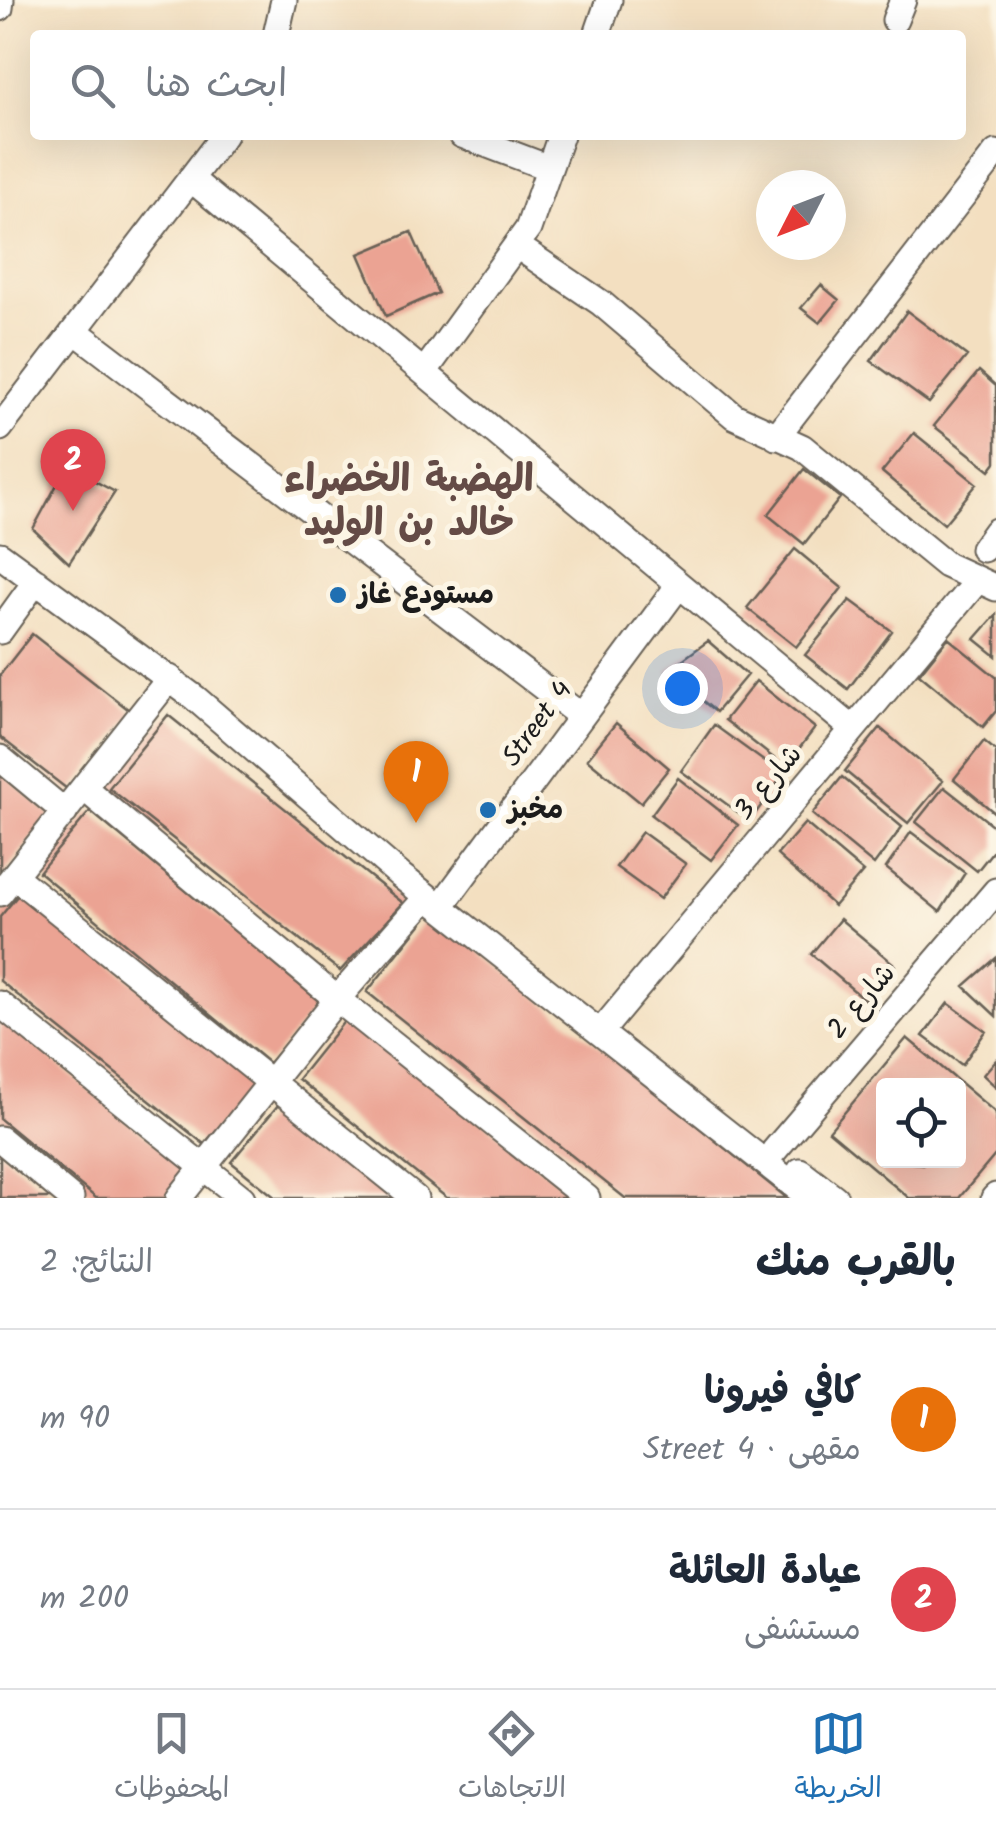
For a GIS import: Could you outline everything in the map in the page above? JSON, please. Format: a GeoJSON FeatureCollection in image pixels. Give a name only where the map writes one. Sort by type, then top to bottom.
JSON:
{"type":"FeatureCollection","features":[{"type":"Feature","properties":{"kind":"street"},"geometry":{"type":"LineString","coordinates":[[0,8],[1,0]]}},
{"type":"Feature","properties":{"kind":"street"},"geometry":{"type":"LineString","coordinates":[[277,30],[284,0]]}},
{"type":"Feature","properties":{"kind":"street"},"geometry":{"type":"LineString","coordinates":[[599,30],[609,0]]}},
{"type":"Feature","properties":{"kind":"street"},"geometry":{"type":"LineString","coordinates":[[0,428],[220,140]]}},
{"type":"Feature","properties":{"kind":"street"},"geometry":{"type":"LineString","coordinates":[[475,140],[550,168]]}},
{"type":"Feature","properties":{"kind":"street"},"geometry":{"type":"LineString","coordinates":[[425,371],[517,246],[559,140]]}},
{"type":"Feature","properties":{"kind":"street"},"geometry":{"type":"LineString","coordinates":[[776,438],[996,152]]}},
{"type":"Feature","properties":{"kind":"street"},"geometry":{"type":"LineString","coordinates":[[190,179],[852,730]]}},
{"type":"Feature","properties":{"kind":"street"},"geometry":{"type":"LineString","coordinates":[[517,246],[601,303],[734,416],[808,451],[946,565],[986,585]]}},
{"type":"Feature","properties":{"kind":"street"},"geometry":{"type":"LineString","coordinates":[[76,330],[581,716]]}},
{"type":"Feature","properties":{"kind":"street"},"geometry":{"type":"LineString","coordinates":[[0,555],[170,678],[385,858],[810,1198]]}},
{"type":"Feature","properties":{"kind":"street"},"geometry":{"type":"LineString","coordinates":[[0,631],[36,581]]}},
{"type":"Feature","properties":{"kind":"street","name":"Street 4"},"geometry":{"type":"LineString","coordinates":[[179,1198],[336,999],[437,898],[679,585]]}},
{"type":"Feature","properties":{"kind":"street","name":"شارع 3"},"geometry":{"type":"LineString","coordinates":[[608,1023],[852,730],[986,585]]}},
{"type":"Feature","properties":{"kind":"street"},"geometry":{"type":"LineString","coordinates":[[170,678],[7,885],[415,1198]]}},
{"type":"Feature","properties":{"kind":"street"},"geometry":{"type":"LineString","coordinates":[[0,758],[65,812]]}},
{"type":"Feature","properties":{"kind":"street"},"geometry":{"type":"LineString","coordinates":[[84,788],[336,999],[587,1198]]}},
{"type":"Feature","properties":{"kind":"street","name":"شارع 2"},"geometry":{"type":"LineString","coordinates":[[774,1151],[996,891]]}},
{"type":"Feature","properties":{"kind":"street"},"geometry":{"type":"LineString","coordinates":[[437,898],[608,1023],[834,1198]]}},
{"type":"Feature","properties":{"kind":"street"},"geometry":{"type":"LineString","coordinates":[[0,1004],[242,1198]]}},
{"type":"Feature","properties":{"kind":"street"},"geometry":{"type":"LineString","coordinates":[[0,1140],[71,1198]]}},
{"type":"Feature","properties":{"kind":"building"},"geometry":{"type":"Polygon","coordinates":[[[411,232],[438,293],[386,316],[359,254],[411,232]]]}},
{"type":"Feature","properties":{"kind":"building"},"geometry":{"type":"Polygon","coordinates":[[[821,285],[839,300],[820,323],[801,308],[821,285]]]}},
{"type":"Feature","properties":{"kind":"building"},"geometry":{"type":"Polygon","coordinates":[[[907,311],[967,356],[929,403],[871,361],[907,311]]]}},
{"type":"Feature","properties":{"kind":"building"},"geometry":{"type":"Polygon","coordinates":[[[979,371],[996,386],[996,462],[990,470],[934,426],[979,371]]]}},
{"type":"Feature","properties":{"kind":"building"},"geometry":{"type":"Polygon","coordinates":[[[914,433],[977,484],[944,524],[882,472],[914,433]]]}},
{"type":"Feature","properties":{"kind":"building"},"geometry":{"type":"Polygon","coordinates":[[[67,466],[115,492],[69,563],[33,529],[67,466]]]}},
{"type":"Feature","properties":{"kind":"building"},"geometry":{"type":"Polygon","coordinates":[[[804,469],[840,498],[804,544],[768,515],[804,469]]]}},
{"type":"Feature","properties":{"kind":"building"},"geometry":{"type":"Polygon","coordinates":[[[795,549],[842,588],[796,647],[747,608],[795,549]]]}},
{"type":"Feature","properties":{"kind":"building"},"geometry":{"type":"Polygon","coordinates":[[[850,600],[892,631],[848,689],[805,655],[850,600]]]}},
{"type":"Feature","properties":{"kind":"building"},"geometry":{"type":"Polygon","coordinates":[[[996,615],[996,656],[975,639],[996,615]]]}},
{"type":"Feature","properties":{"kind":"building"},"geometry":{"type":"Polygon","coordinates":[[[32,634],[133,713],[71,792],[0,737],[0,675],[32,634]]]}},
{"type":"Feature","properties":{"kind":"building"},"geometry":{"type":"Polygon","coordinates":[[[948,638],[996,677],[996,711],[983,727],[919,674],[948,638]]]}},
{"type":"Feature","properties":{"kind":"building"},"geometry":{"type":"Polygon","coordinates":[[[708,641],[747,675],[716,712],[667,671],[708,641]]]}},
{"type":"Feature","properties":{"kind":"building"},"geometry":{"type":"Polygon","coordinates":[[[756,681],[815,728],[785,767],[725,720],[756,681]]]}},
{"type":"Feature","properties":{"kind":"building"},"geometry":{"type":"Polygon","coordinates":[[[168,715],[403,903],[340,971],[109,788],[168,715]]]}},
{"type":"Feature","properties":{"kind":"building"},"geometry":{"type":"Polygon","coordinates":[[[616,723],[669,768],[641,803],[587,759],[616,723]]]}},
{"type":"Feature","properties":{"kind":"building"},"geometry":{"type":"Polygon","coordinates":[[[714,725],[783,775],[750,821],[681,771],[714,725]]]}},
{"type":"Feature","properties":{"kind":"building"},"geometry":{"type":"Polygon","coordinates":[[[880,728],[943,781],[908,823],[845,771],[880,728]]]}},
{"type":"Feature","properties":{"kind":"building"},"geometry":{"type":"Polygon","coordinates":[[[984,741],[996,751],[996,814],[954,779],[984,741]]]}},
{"type":"Feature","properties":{"kind":"building"},"geometry":{"type":"Polygon","coordinates":[[[0,771],[51,815],[0,878],[0,771]]]}},
{"type":"Feature","properties":{"kind":"building"},"geometry":{"type":"Polygon","coordinates":[[[842,777],[902,827],[874,865],[812,814],[842,777]]]}},
{"type":"Feature","properties":{"kind":"building"},"geometry":{"type":"Polygon","coordinates":[[[678,778],[738,825],[711,860],[651,815],[678,778]]]}},
{"type":"Feature","properties":{"kind":"building"},"geometry":{"type":"Polygon","coordinates":[[[944,787],[996,828],[996,847],[977,871],[916,822],[944,787]]]}},
{"type":"Feature","properties":{"kind":"building"},"geometry":{"type":"Polygon","coordinates":[[[90,811],[320,1002],[269,1063],[39,872],[90,811]]]}},
{"type":"Feature","properties":{"kind":"building"},"geometry":{"type":"Polygon","coordinates":[[[805,823],[863,872],[834,906],[777,855],[805,823]]]}},
{"type":"Feature","properties":{"kind":"building"},"geometry":{"type":"Polygon","coordinates":[[[642,832],[686,864],[660,899],[616,867],[642,832]]]}},
{"type":"Feature","properties":{"kind":"building"},"geometry":{"type":"Polygon","coordinates":[[[911,832],[965,873],[940,912],[886,868],[911,832]]]}},
{"type":"Feature","properties":{"kind":"building"},"geometry":{"type":"Polygon","coordinates":[[[23,889],[256,1084],[204,1144],[0,981],[0,917],[23,889]]]}},
{"type":"Feature","properties":{"kind":"building"},"geometry":{"type":"Polygon","coordinates":[[[431,912],[787,1198],[625,1198],[367,992],[431,912]]]}},
{"type":"Feature","properties":{"kind":"building"},"geometry":{"type":"Polygon","coordinates":[[[840,919],[895,965],[865,1000],[811,954],[840,919]]]}},
{"type":"Feature","properties":{"kind":"building"},"geometry":{"type":"Polygon","coordinates":[[[996,958],[996,1016],[964,986],[996,958]]]}},
{"type":"Feature","properties":{"kind":"building"},"geometry":{"type":"Polygon","coordinates":[[[948,1003],[986,1031],[962,1065],[923,1036],[948,1003]]]}},
{"type":"Feature","properties":{"kind":"building"},"geometry":{"type":"Polygon","coordinates":[[[350,1014],[578,1198],[447,1198],[298,1079],[350,1014]]]}},
{"type":"Feature","properties":{"kind":"building"},"geometry":{"type":"Polygon","coordinates":[[[0,1016],[188,1171],[166,1198],[96,1198],[0,1119],[0,1016]]]}},
{"type":"Feature","properties":{"kind":"building"},"geometry":{"type":"Polygon","coordinates":[[[907,1038],[954,1078],[876,1078],[876,1168],[966,1168],[966,1088],[996,1113],[996,1154],[959,1198],[909,1198],[829,1131],[907,1038]]]}},
{"type":"Feature","properties":{"kind":"building"},"geometry":{"type":"Polygon","coordinates":[[[996,1060],[996,1087],[983,1075],[996,1060]]]}},
{"type":"Feature","properties":{"kind":"building"},"geometry":{"type":"Polygon","coordinates":[[[279,1104],[398,1198],[276,1198],[231,1162],[279,1104]]]}},
{"type":"Feature","properties":{"kind":"building"},"geometry":{"type":"Polygon","coordinates":[[[0,1152],[55,1198],[0,1198],[0,1152]]]}},
{"type":"Feature","properties":{"kind":"place","name":"عيادة العائلة"},"geometry":{"type":"Point","coordinates":[73,511]}},
{"type":"Feature","properties":{"kind":"place","name":"مستودع غاز"},"geometry":{"type":"Point","coordinates":[338,595]}},
{"type":"Feature","properties":{"kind":"place","name":"مخبز"},"geometry":{"type":"Point","coordinates":[488,810]}},
{"type":"Feature","properties":{"kind":"place","name":"كافي فيرونا"},"geometry":{"type":"Point","coordinates":[416,823]}},
{"type":"Feature","properties":{"kind":"district","name":"الهضبة الخضراء خالد بن الوليد"},"geometry":{"type":"Point","coordinates":[409,503]}}]}
